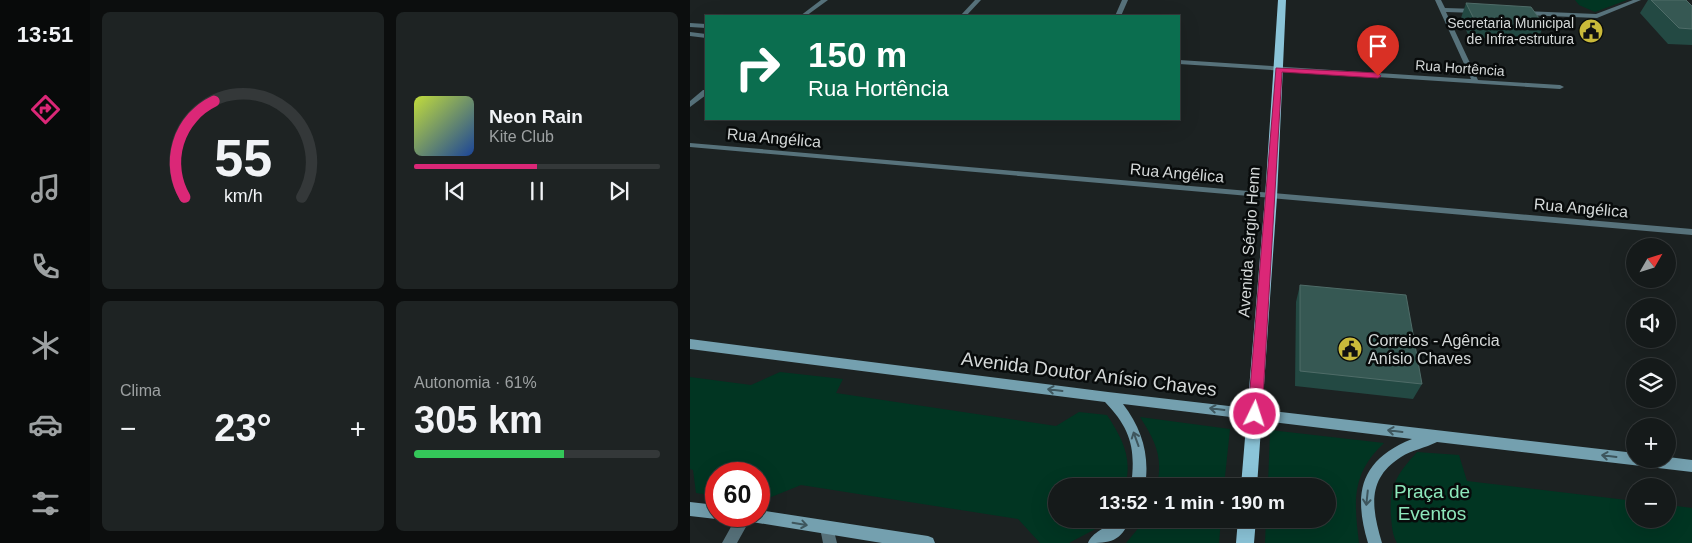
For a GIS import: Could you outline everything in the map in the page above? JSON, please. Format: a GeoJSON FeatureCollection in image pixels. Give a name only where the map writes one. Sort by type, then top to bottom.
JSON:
{"type":"FeatureCollection","features":[{"type":"Feature","properties":{"kind":"main road","name":"Avenida Sérgio Henn"},"geometry":{"type":"LineString","coordinates":[[1250,478],[1271,197],[1282,0]]}},
{"type":"Feature","properties":{"kind":"main road","name":"Avenida Doutor Anísio Chaves"},"geometry":{"type":"LineString","coordinates":[[690,344],[1108,397],[1692,466]]}},
{"type":"Feature","properties":{"kind":"main road"},"geometry":{"type":"LineString","coordinates":[[1108,397],[1127,418],[1137,438],[1141,456],[1139,478]]}},
{"type":"Feature","properties":{"kind":"main road"},"geometry":{"type":"LineString","coordinates":[[1375,543],[1366,507],[1367,492],[1372,478],[1389,457],[1400,449],[1438,436]]}},
{"type":"Feature","properties":{"kind":"main road"},"geometry":{"type":"LineString","coordinates":[[690,509],[705,511]]}},
{"type":"Feature","properties":{"kind":"main road"},"geometry":{"type":"LineString","coordinates":[[770,519],[928,543]]}},
{"type":"Feature","properties":{"kind":"main road"},"geometry":{"type":"LineString","coordinates":[[1095,543],[1116,528]]}},
{"type":"Feature","properties":{"kind":"main road"},"geometry":{"type":"LineString","coordinates":[[1245,543],[1246,528]]}},
{"type":"Feature","properties":{"kind":"street"},"geometry":{"type":"LineString","coordinates":[[804,15],[825,0]]}},
{"type":"Feature","properties":{"kind":"street"},"geometry":{"type":"LineString","coordinates":[[965,15],[978,0]]}},
{"type":"Feature","properties":{"kind":"street"},"geometry":{"type":"LineString","coordinates":[[1118,15],[1125,0]]}},
{"type":"Feature","properties":{"kind":"street"},"geometry":{"type":"LineString","coordinates":[[1438,0],[1476,82]]}},
{"type":"Feature","properties":{"kind":"street"},"geometry":{"type":"LineString","coordinates":[[1512,13],[1595,16],[1638,0]]}},
{"type":"Feature","properties":{"kind":"street"},"geometry":{"type":"LineString","coordinates":[[1443,10],[1482,12]]}},
{"type":"Feature","properties":{"kind":"street"},"geometry":{"type":"LineString","coordinates":[[690,25],[705,26]]}},
{"type":"Feature","properties":{"kind":"street"},"geometry":{"type":"LineString","coordinates":[[690,34],[705,36]]}},
{"type":"Feature","properties":{"kind":"street","name":"Rua Hortência"},"geometry":{"type":"LineString","coordinates":[[1180,62],[1560,88]]}},
{"type":"Feature","properties":{"kind":"street"},"geometry":{"type":"LineString","coordinates":[[690,105],[705,93]]}},
{"type":"Feature","properties":{"kind":"street","name":"Rua Angélica"},"geometry":{"type":"LineString","coordinates":[[690,145],[1271,197],[1692,232]]}},
{"type":"Feature","properties":{"kind":"street"},"geometry":{"type":"LineString","coordinates":[[729,543],[738,527]]}},
{"type":"Feature","properties":{"kind":"street"},"geometry":{"type":"LineString","coordinates":[[827,528],[830,543]]}},
{"type":"Feature","properties":{"kind":"green space"},"geometry":{"type":"Polygon","coordinates":[[[1575,0],[1627,0],[1595,12],[1579,5],[1575,0]]]}},
{"type":"Feature","properties":{"kind":"green space"},"geometry":{"type":"Polygon","coordinates":[[[780,372],[843,379],[836,393],[1056,426],[1079,412],[1107,415],[1125,449],[1128,466],[1127,478],[1048,478],[1048,528],[1097,528],[1069,543],[1040,543],[1018,519],[801,485],[770,498],[770,462],[705,462],[705,494],[696,493],[693,470],[690,469],[690,377],[751,385],[780,372]]]}},
{"type":"Feature","properties":{"kind":"green space"},"geometry":{"type":"Polygon","coordinates":[[[1140,417],[1230,429],[1225,478],[1159,478],[1157,450],[1140,417]]]}},
{"type":"Feature","properties":{"kind":"green space"},"geometry":{"type":"Polygon","coordinates":[[[1270,430],[1384,443],[1365,466],[1357,489],[1356,514],[1359,543],[1265,543],[1266,528],[1336,528],[1336,478],[1268,478],[1270,430]]]}},
{"type":"Feature","properties":{"kind":"green space","name":"Praça de Eventos"},"geometry":{"type":"Polygon","coordinates":[[[1417,452],[1459,455],[1467,481],[1626,500],[1626,528],[1676,528],[1676,506],[1692,508],[1692,543],[1397,543],[1393,533],[1391,496],[1399,474],[1417,452]]]}},
{"type":"Feature","properties":{"kind":"green space"},"geometry":{"type":"Polygon","coordinates":[[[1138,528],[1220,528],[1219,543],[1126,543],[1138,528]]]}},
{"type":"Feature","properties":{"kind":"building"},"geometry":{"type":"Polygon","coordinates":[[[1651,0],[1686,0],[1692,6],[1692,29],[1679,28],[1651,0]]]}},
{"type":"Feature","properties":{"kind":"building"},"geometry":{"type":"Polygon","coordinates":[[[1466,3],[1531,7],[1544,25],[1475,21],[1466,3]]]}},
{"type":"Feature","properties":{"kind":"building","name":"Correios - Agência Anísio Chaves"},"geometry":{"type":"Polygon","coordinates":[[[1300,285],[1406,295],[1422,384],[1300,371],[1300,285]]]}},
{"type":"Feature","properties":{"kind":"place","name":"Secretaria Municipal de Infra-estrutura"},"geometry":{"type":"Point","coordinates":[1591,31]}},
{"type":"Feature","properties":{"kind":"place","name":"Correios - Agência Anísio Chaves"},"geometry":{"type":"Point","coordinates":[1350,349]}},
{"type":"Feature","properties":{"kind":"route"},"geometry":{"type":"LineString","coordinates":[[1255,414],[1279,69],[1378,76]]}}]}
